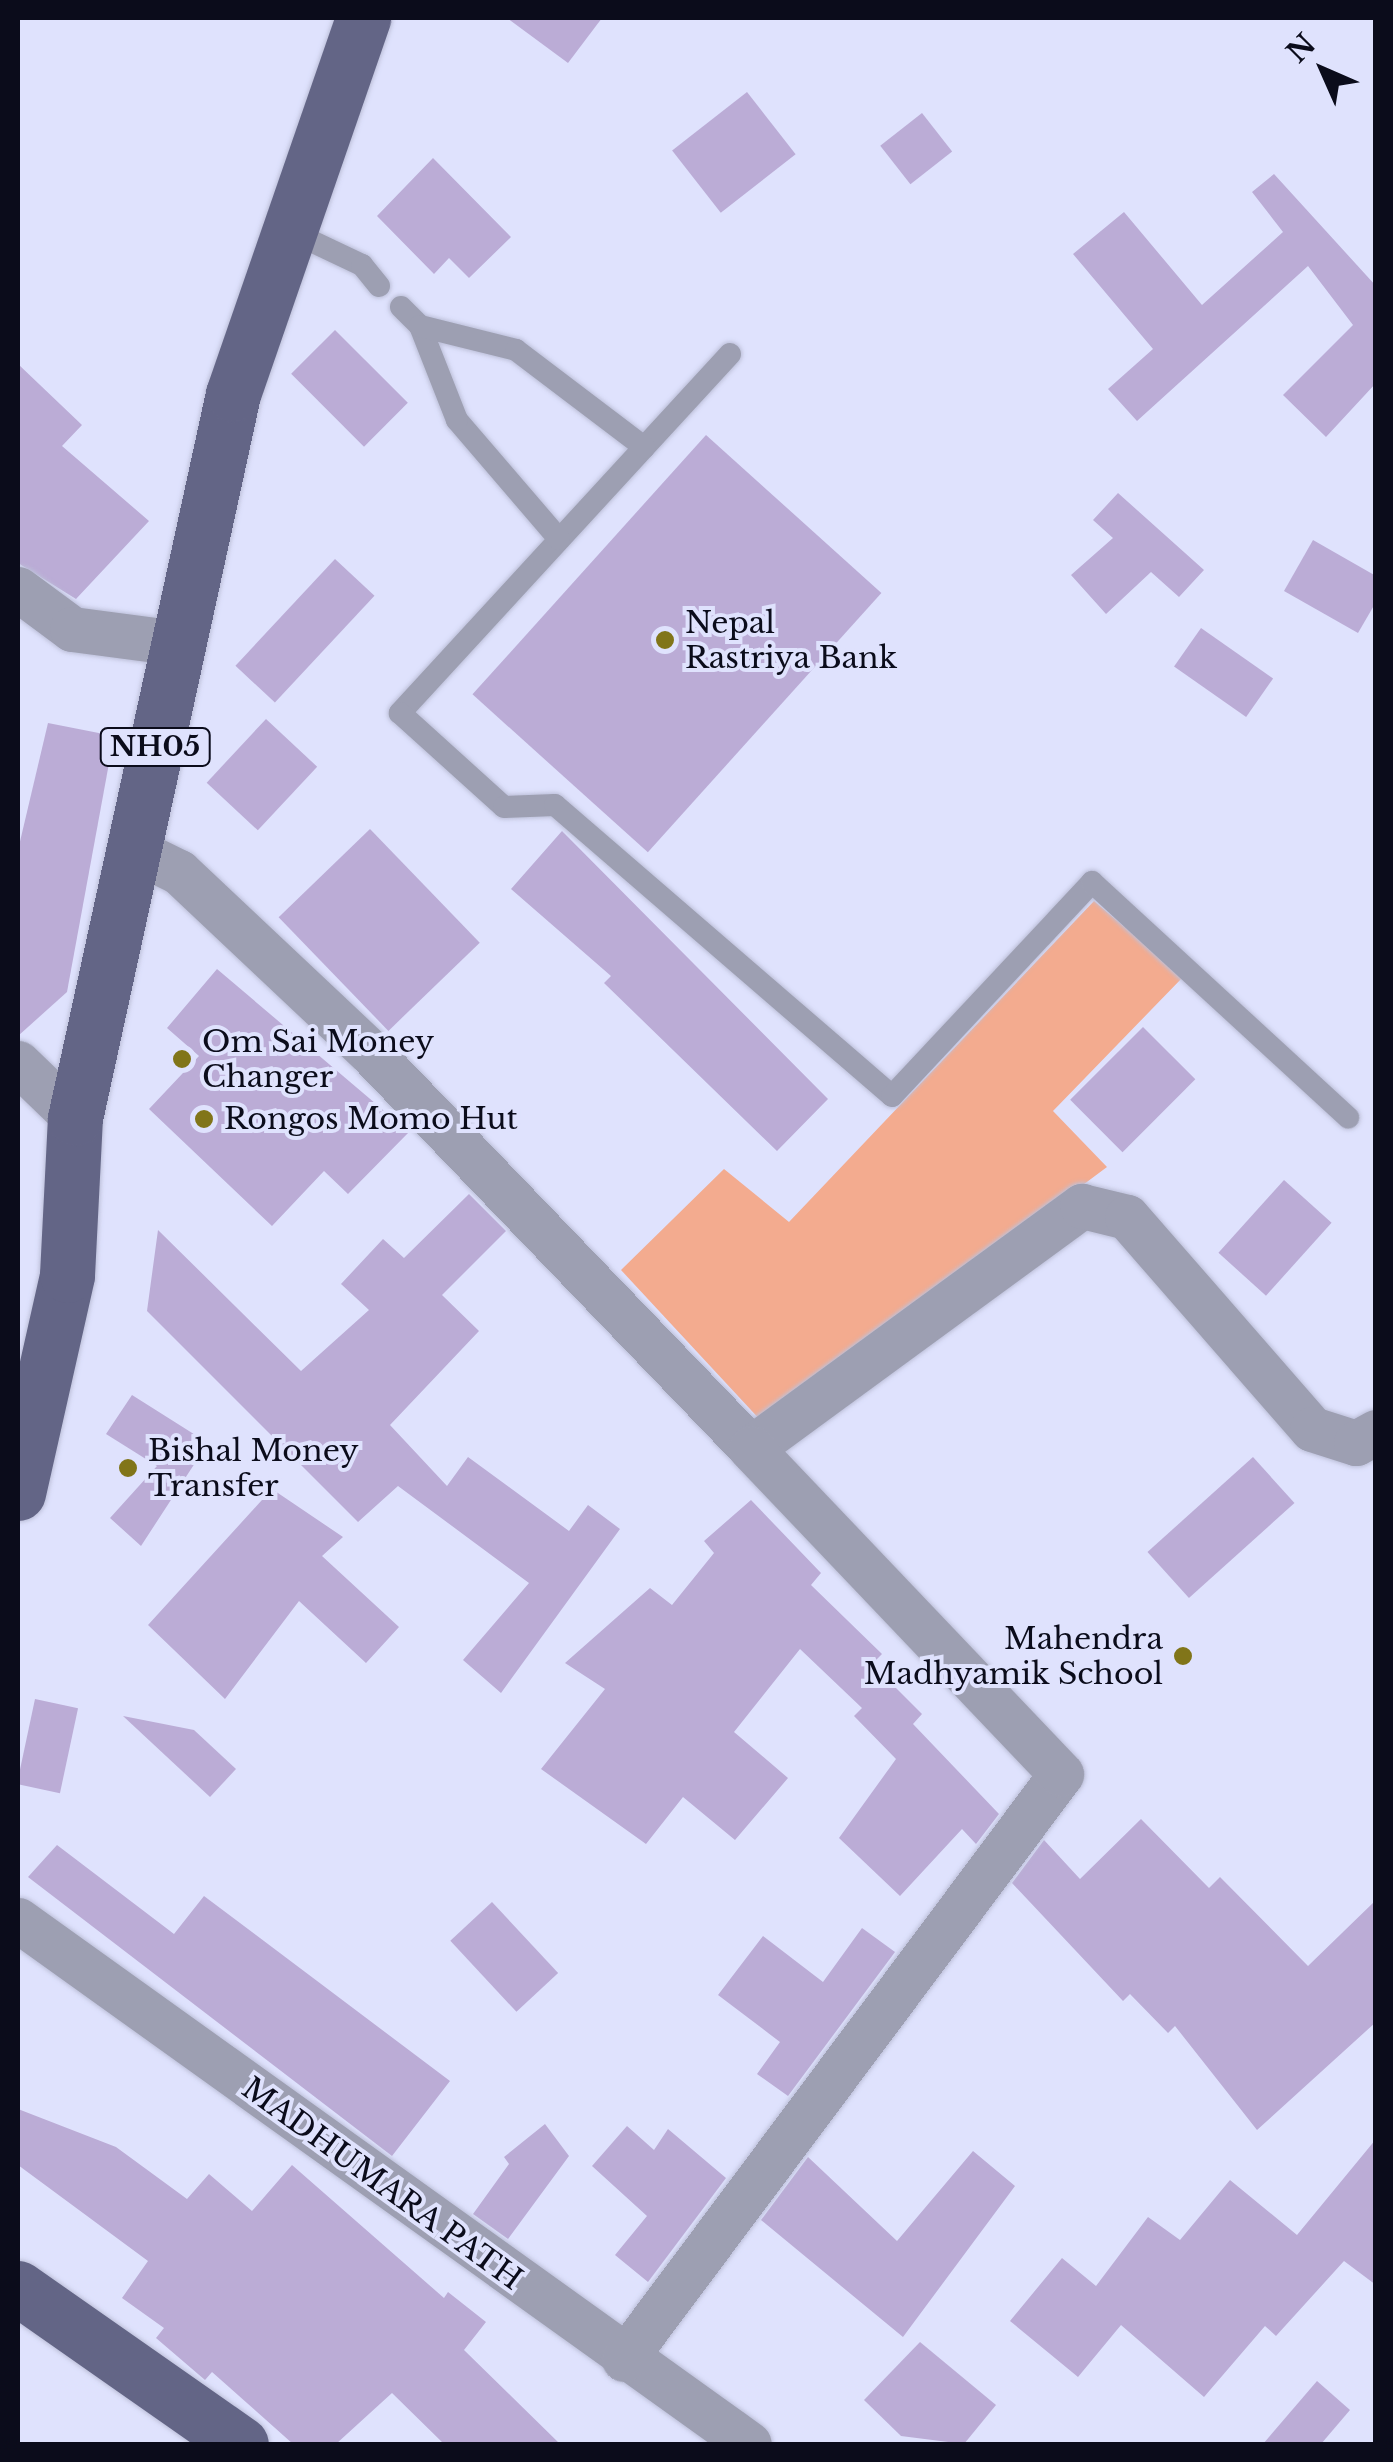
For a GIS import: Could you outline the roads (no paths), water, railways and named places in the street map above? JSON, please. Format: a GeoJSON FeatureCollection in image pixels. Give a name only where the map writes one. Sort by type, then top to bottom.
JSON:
{"type":"FeatureCollection","features":[{"type":"Feature","properties":{"kind":"main road","name":"NH05"},"geometry":{"type":"LineString","coordinates":[[18,1493],[67,1275],[75,1118],[234,394],[285,229],[363,18]]}},
{"type":"Feature","properties":{"kind":"main road"},"geometry":{"type":"LineString","coordinates":[[18,2288],[241,2444]]}},
{"type":"Feature","properties":{"kind":"street"},"geometry":{"type":"LineString","coordinates":[[18,589],[72,629],[178,644]]}},
{"type":"Feature","properties":{"kind":"street"},"geometry":{"type":"LineString","coordinates":[[132,849],[179,872],[370,1052],[1061,1774],[624,2360]]}},
{"type":"Feature","properties":{"kind":"street"},"geometry":{"type":"LineString","coordinates":[[18,1063],[75,1118]]}},
{"type":"Feature","properties":{"kind":"street"},"geometry":{"type":"LineString","coordinates":[[751,1448],[1082,1206],[1126,1218],[1312,1429],[1356,1443],[1376,1432]]}},
{"type":"Feature","properties":{"kind":"street","name":"MADHUMARA PATH"},"geometry":{"type":"LineString","coordinates":[[18,1920],[624,2360],[749,2444]]}},
{"type":"Feature","properties":{"kind":"lane"},"geometry":{"type":"LineString","coordinates":[[285,229],[362,265],[379,286]]}},
{"type":"Feature","properties":{"kind":"lane"},"geometry":{"type":"LineString","coordinates":[[402,307],[420,326],[456,420],[559,539]]}},
{"type":"Feature","properties":{"kind":"lane"},"geometry":{"type":"LineString","coordinates":[[420,326],[516,350],[644,447]]}},
{"type":"Feature","properties":{"kind":"lane"},"geometry":{"type":"LineString","coordinates":[[730,354],[400,714],[504,806],[555,805],[892,1096],[1092,882],[1348,1116]]}},
{"type":"Feature","properties":{"kind":"place","name":"Nepal Rastriya Bank"},"geometry":{"type":"Point","coordinates":[665,640]}},
{"type":"Feature","properties":{"kind":"place","name":"Om Sai Money Changer"},"geometry":{"type":"Point","coordinates":[182,1059]}},
{"type":"Feature","properties":{"kind":"place","name":"Rongos Momo Hut"},"geometry":{"type":"Point","coordinates":[204,1119]}},
{"type":"Feature","properties":{"kind":"place","name":"Bishal Money Transfer"},"geometry":{"type":"Point","coordinates":[128,1468]}},
{"type":"Feature","properties":{"kind":"place","name":"Mahendra Madhyamik School"},"geometry":{"type":"Point","coordinates":[1183,1656]}}]}
